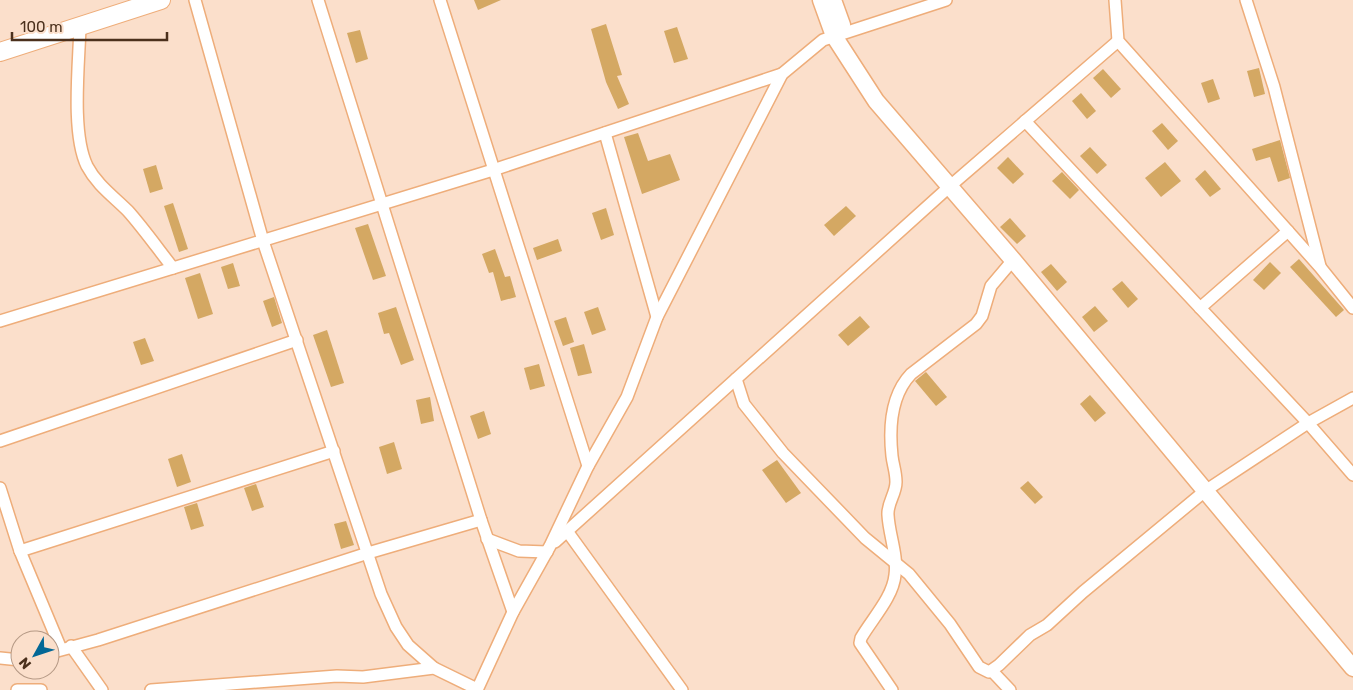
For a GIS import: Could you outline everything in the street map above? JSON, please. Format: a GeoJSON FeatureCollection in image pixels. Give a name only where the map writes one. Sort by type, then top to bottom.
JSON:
{"type":"FeatureCollection","features":[{"type":"Feature","properties":{"kind":"main road"},"geometry":{"type":"LineString","coordinates":[[821,0],[839,34],[853,68],[876,101],[948,187],[1013,260],[1353,668]]}},
{"type":"Feature","properties":{"kind":"main road"},"geometry":{"type":"LineString","coordinates":[[833,0],[839,34]]}},
{"type":"Feature","properties":{"kind":"main road"},"geometry":{"type":"LineString","coordinates":[[0,52],[154,1]]}},
{"type":"Feature","properties":{"kind":"street"},"geometry":{"type":"LineString","coordinates":[[195,0],[263,241],[381,594],[396,627],[408,645],[434,668],[477,689],[513,612],[549,549],[588,466],[627,397],[657,317],[782,74]]}},
{"type":"Feature","properties":{"kind":"street"},"geometry":{"type":"LineString","coordinates":[[318,0],[487,539],[513,612]]}},
{"type":"Feature","properties":{"kind":"street"},"geometry":{"type":"LineString","coordinates":[[440,0],[588,466]]}},
{"type":"Feature","properties":{"kind":"street"},"geometry":{"type":"LineString","coordinates":[[0,321],[493,170],[782,74],[823,40],[946,0]]}},
{"type":"Feature","properties":{"kind":"street"},"geometry":{"type":"LineString","coordinates":[[1115,0],[1118,42],[1320,267],[1353,308]]}},
{"type":"Feature","properties":{"kind":"street"},"geometry":{"type":"LineString","coordinates":[[1246,0],[1274,87],[1320,267]]}},
{"type":"Feature","properties":{"kind":"street"},"geometry":{"type":"LineString","coordinates":[[80,26],[79,129],[87,165],[97,182],[129,212],[173,268]]}},
{"type":"Feature","properties":{"kind":"street"},"geometry":{"type":"LineString","coordinates":[[487,539],[519,551],[549,549],[948,187],[1118,42]]}},
{"type":"Feature","properties":{"kind":"street"},"geometry":{"type":"LineString","coordinates":[[1025,120],[1308,423],[1353,475]]}},
{"type":"Feature","properties":{"kind":"street"},"geometry":{"type":"LineString","coordinates":[[605,133],[657,317]]}},
{"type":"Feature","properties":{"kind":"street"},"geometry":{"type":"LineString","coordinates":[[1200,308],[1288,231]]}},
{"type":"Feature","properties":{"kind":"street"},"geometry":{"type":"LineString","coordinates":[[892,690],[860,643],[861,638],[892,586],[896,563],[888,514],[896,485],[890,426],[904,382],[911,374],[979,321],[991,286],[1013,260]]}},
{"type":"Feature","properties":{"kind":"street"},"geometry":{"type":"LineString","coordinates":[[0,440],[297,340]]}},
{"type":"Feature","properties":{"kind":"street"},"geometry":{"type":"LineString","coordinates":[[736,379],[744,404],[782,453],[865,538],[909,574],[950,624],[979,667],[984,671],[992,671],[1030,635],[1047,625],[1083,592],[1206,491],[1308,423],[1353,398]]}},
{"type":"Feature","properties":{"kind":"street"},"geometry":{"type":"LineString","coordinates":[[20,551],[334,451]]}},
{"type":"Feature","properties":{"kind":"street"},"geometry":{"type":"LineString","coordinates":[[0,488],[20,551],[61,649],[102,690]]}},
{"type":"Feature","properties":{"kind":"street"},"geometry":{"type":"LineString","coordinates":[[61,649],[98,640],[368,553],[481,520]]}},
{"type":"Feature","properties":{"kind":"street"},"geometry":{"type":"LineString","coordinates":[[567,531],[682,690]]}},
{"type":"Feature","properties":{"kind":"street"},"geometry":{"type":"LineString","coordinates":[[151,690],[337,676],[363,677],[434,668]]}},
{"type":"Feature","properties":{"kind":"street"},"geometry":{"type":"LineString","coordinates":[[992,671],[1010,690]]}},
{"type":"Feature","properties":{"kind":"street"},"geometry":{"type":"LineString","coordinates":[[17,690],[41,690]]}},
{"type":"Feature","properties":{"kind":"building"},"geometry":{"type":"Polygon","coordinates":[[[474,0],[501,0],[478,10],[474,0]]]}},
{"type":"Feature","properties":{"kind":"building"},"geometry":{"type":"Polygon","coordinates":[[[606,24],[622,75],[617,76],[629,104],[618,109],[606,82],[591,29],[606,24]]]}},
{"type":"Feature","properties":{"kind":"building"},"geometry":{"type":"Polygon","coordinates":[[[677,27],[688,59],[674,63],[664,31],[677,27]]]}},
{"type":"Feature","properties":{"kind":"building"},"geometry":{"type":"Polygon","coordinates":[[[360,30],[368,59],[356,63],[347,33],[360,30]]]}},
{"type":"Feature","properties":{"kind":"building"},"geometry":{"type":"Polygon","coordinates":[[[1259,68],[1265,94],[1254,97],[1247,71],[1259,68]]]}},
{"type":"Feature","properties":{"kind":"building"},"geometry":{"type":"Polygon","coordinates":[[[1103,69],[1121,89],[1111,98],[1093,78],[1103,69]]]}},
{"type":"Feature","properties":{"kind":"building"},"geometry":{"type":"Polygon","coordinates":[[[1213,79],[1220,99],[1208,103],[1201,83],[1213,79]]]}},
{"type":"Feature","properties":{"kind":"building"},"geometry":{"type":"Polygon","coordinates":[[[1081,93],[1096,111],[1087,119],[1072,101],[1081,93]]]}},
{"type":"Feature","properties":{"kind":"building"},"geometry":{"type":"Polygon","coordinates":[[[1162,123],[1178,141],[1168,150],[1152,131],[1162,123]]]}},
{"type":"Feature","properties":{"kind":"building"},"geometry":{"type":"Polygon","coordinates":[[[638,133],[648,161],[670,154],[680,180],[642,194],[624,137],[638,133]]]}},
{"type":"Feature","properties":{"kind":"building"},"geometry":{"type":"Polygon","coordinates":[[[1280,140],[1290,178],[1278,182],[1270,157],[1256,161],[1252,149],[1280,140]]]}},
{"type":"Feature","properties":{"kind":"building"},"geometry":{"type":"Polygon","coordinates":[[[1090,147],[1107,165],[1097,174],[1080,156],[1090,147]]]}},
{"type":"Feature","properties":{"kind":"building"},"geometry":{"type":"Polygon","coordinates":[[[1008,157],[1024,174],[1013,184],[997,168],[1008,157]]]}},
{"type":"Feature","properties":{"kind":"building"},"geometry":{"type":"Polygon","coordinates":[[[1165,162],[1181,181],[1161,197],[1145,178],[1165,162]]]}},
{"type":"Feature","properties":{"kind":"building"},"geometry":{"type":"Polygon","coordinates":[[[156,165],[163,189],[150,193],[143,169],[156,165]]]}},
{"type":"Feature","properties":{"kind":"building"},"geometry":{"type":"Polygon","coordinates":[[[1205,170],[1221,189],[1210,197],[1195,179],[1205,170]]]}},
{"type":"Feature","properties":{"kind":"building"},"geometry":{"type":"Polygon","coordinates":[[[1062,172],[1079,190],[1070,199],[1052,181],[1062,172]]]}},
{"type":"Feature","properties":{"kind":"building"},"geometry":{"type":"Polygon","coordinates":[[[173,203],[188,249],[179,252],[164,206],[173,203]]]}},
{"type":"Feature","properties":{"kind":"building"},"geometry":{"type":"Polygon","coordinates":[[[846,206],[856,216],[834,236],[824,225],[846,206]]]}},
{"type":"Feature","properties":{"kind":"building"},"geometry":{"type":"Polygon","coordinates":[[[606,208],[614,235],[601,240],[592,213],[606,208]]]}},
{"type":"Feature","properties":{"kind":"building"},"geometry":{"type":"Polygon","coordinates":[[[1010,218],[1026,236],[1017,244],[1000,227],[1010,218]]]}},
{"type":"Feature","properties":{"kind":"building"},"geometry":{"type":"Polygon","coordinates":[[[368,224],[386,276],[373,280],[355,228],[368,224]]]}},
{"type":"Feature","properties":{"kind":"building"},"geometry":{"type":"Polygon","coordinates":[[[558,239],[562,251],[537,260],[533,248],[558,239]]]}},
{"type":"Feature","properties":{"kind":"building"},"geometry":{"type":"Polygon","coordinates":[[[495,249],[505,277],[510,276],[516,297],[501,301],[493,272],[489,273],[482,254],[495,249]]]}},
{"type":"Feature","properties":{"kind":"building"},"geometry":{"type":"Polygon","coordinates":[[[1299,259],[1344,310],[1336,317],[1290,267],[1299,259]]]}},
{"type":"Feature","properties":{"kind":"building"},"geometry":{"type":"Polygon","coordinates":[[[1270,262],[1281,273],[1264,290],[1253,280],[1270,262]]]}},
{"type":"Feature","properties":{"kind":"building"},"geometry":{"type":"Polygon","coordinates":[[[233,263],[240,286],[228,289],[221,267],[233,263]]]}},
{"type":"Feature","properties":{"kind":"building"},"geometry":{"type":"Polygon","coordinates":[[[1051,264],[1067,282],[1057,291],[1041,272],[1051,264]]]}},
{"type":"Feature","properties":{"kind":"building"},"geometry":{"type":"Polygon","coordinates":[[[200,273],[213,314],[198,319],[185,278],[200,273]]]}},
{"type":"Feature","properties":{"kind":"building"},"geometry":{"type":"Polygon","coordinates":[[[1122,281],[1138,299],[1128,308],[1112,289],[1122,281]]]}},
{"type":"Feature","properties":{"kind":"building"},"geometry":{"type":"Polygon","coordinates":[[[274,297],[282,323],[272,327],[263,301],[274,297]]]}},
{"type":"Feature","properties":{"kind":"building"},"geometry":{"type":"Polygon","coordinates":[[[1095,306],[1108,321],[1094,332],[1082,317],[1095,306]]]}},
{"type":"Feature","properties":{"kind":"building"},"geometry":{"type":"Polygon","coordinates":[[[396,307],[414,360],[401,365],[389,333],[384,334],[378,313],[396,307]]]}},
{"type":"Feature","properties":{"kind":"building"},"geometry":{"type":"Polygon","coordinates":[[[598,307],[606,330],[592,335],[584,312],[598,307]]]}},
{"type":"Feature","properties":{"kind":"building"},"geometry":{"type":"Polygon","coordinates":[[[860,316],[870,327],[848,346],[838,335],[860,316]]]}},
{"type":"Feature","properties":{"kind":"building"},"geometry":{"type":"Polygon","coordinates":[[[566,317],[574,342],[563,346],[554,321],[566,317]]]}},
{"type":"Feature","properties":{"kind":"building"},"geometry":{"type":"Polygon","coordinates":[[[327,330],[344,383],[331,387],[313,335],[327,330]]]}},
{"type":"Feature","properties":{"kind":"building"},"geometry":{"type":"Polygon","coordinates":[[[145,338],[154,361],[141,365],[133,342],[145,338]]]}},
{"type":"Feature","properties":{"kind":"building"},"geometry":{"type":"Polygon","coordinates":[[[584,344],[592,373],[578,376],[570,348],[584,344]]]}},
{"type":"Feature","properties":{"kind":"building"},"geometry":{"type":"Polygon","coordinates":[[[539,364],[545,386],[530,390],[524,368],[539,364]]]}},
{"type":"Feature","properties":{"kind":"building"},"geometry":{"type":"Polygon","coordinates":[[[926,372],[947,397],[936,406],[915,381],[926,372]]]}},
{"type":"Feature","properties":{"kind":"building"},"geometry":{"type":"Polygon","coordinates":[[[1090,395],[1106,413],[1095,422],[1080,404],[1090,395]]]}},
{"type":"Feature","properties":{"kind":"building"},"geometry":{"type":"Polygon","coordinates":[[[430,397],[434,421],[421,424],[416,400],[430,397]]]}},
{"type":"Feature","properties":{"kind":"building"},"geometry":{"type":"Polygon","coordinates":[[[484,411],[491,434],[478,439],[470,416],[484,411]]]}},
{"type":"Feature","properties":{"kind":"building"},"geometry":{"type":"Polygon","coordinates":[[[394,442],[402,469],[387,474],[379,447],[394,442]]]}},
{"type":"Feature","properties":{"kind":"building"},"geometry":{"type":"Polygon","coordinates":[[[182,454],[191,482],[177,487],[168,459],[182,454]]]}},
{"type":"Feature","properties":{"kind":"building"},"geometry":{"type":"Polygon","coordinates":[[[777,460],[801,493],[786,503],[762,470],[777,460]]]}},
{"type":"Feature","properties":{"kind":"building"},"geometry":{"type":"Polygon","coordinates":[[[1028,481],[1043,497],[1035,504],[1020,488],[1028,481]]]}},
{"type":"Feature","properties":{"kind":"building"},"geometry":{"type":"Polygon","coordinates":[[[256,484],[264,507],[252,511],[244,488],[256,484]]]}},
{"type":"Feature","properties":{"kind":"building"},"geometry":{"type":"Polygon","coordinates":[[[197,503],[204,526],[191,530],[184,507],[197,503]]]}},
{"type":"Feature","properties":{"kind":"building"},"geometry":{"type":"Polygon","coordinates":[[[346,521],[354,545],[341,549],[334,524],[346,521]]]}}]}
